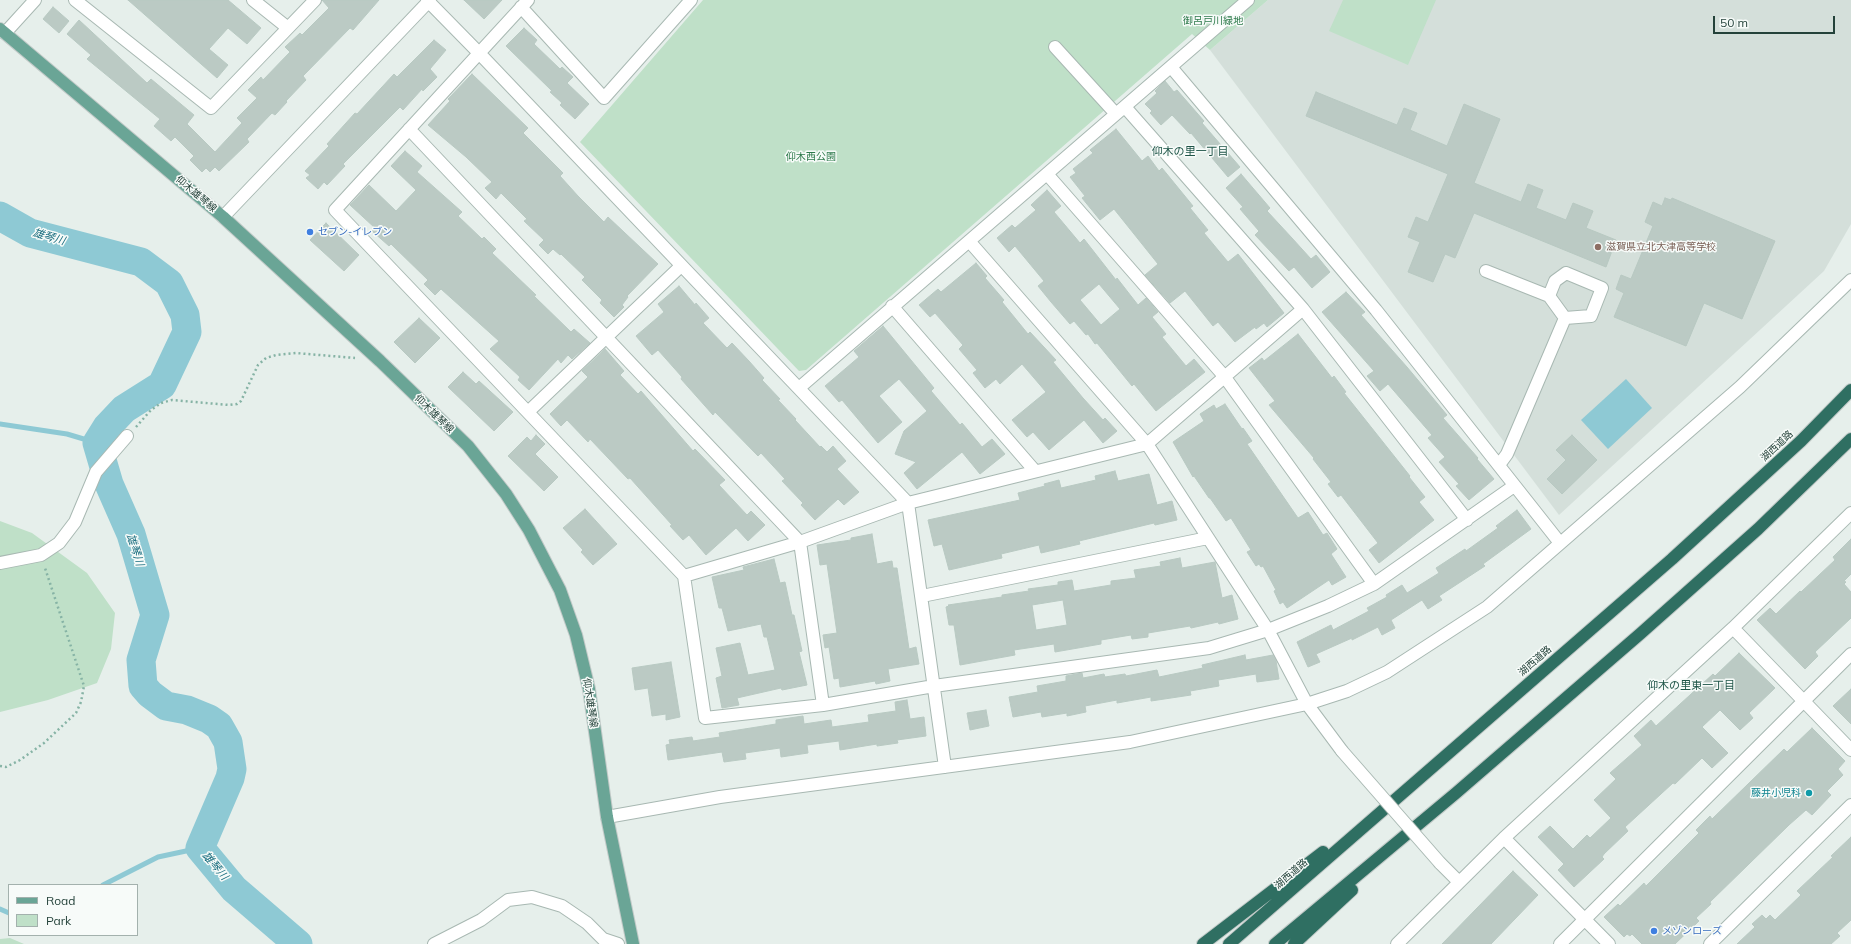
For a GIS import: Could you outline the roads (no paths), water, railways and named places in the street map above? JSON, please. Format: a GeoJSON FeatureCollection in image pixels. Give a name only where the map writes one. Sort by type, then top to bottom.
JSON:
{"type":"FeatureCollection","features":[{"type":"Feature","properties":{"kind":"highway","name":"湖西道路"},"geometry":{"type":"LineString","coordinates":[[1229,944],[1672,559],[1801,441],[1851,390]]}},
{"type":"Feature","properties":{"kind":"highway"},"geometry":{"type":"LineString","coordinates":[[1276,944],[1456,793],[1640,634],[1820,471],[1851,439]]}},
{"type":"Feature","properties":{"kind":"highway"},"geometry":{"type":"LineString","coordinates":[[1203,944],[1431,767]]}},
{"type":"Feature","properties":{"kind":"highway"},"geometry":{"type":"LineString","coordinates":[[1294,944],[1456,793]]}},
{"type":"Feature","properties":{"kind":"main road","name":"仰木雄琴線"},"geometry":{"type":"LineString","coordinates":[[2,31],[223,217],[380,361],[468,446],[506,494],[529,530],[560,590],[576,635],[589,689],[607,817],[632,944]]}},
{"type":"Feature","properties":{"kind":"street"},"geometry":{"type":"LineString","coordinates":[[2,31],[35,0]]}},
{"type":"Feature","properties":{"kind":"street"},"geometry":{"type":"LineString","coordinates":[[75,0],[210,108],[315,0]]}},
{"type":"Feature","properties":{"kind":"street"},"geometry":{"type":"LineString","coordinates":[[253,0],[288,28]]}},
{"type":"Feature","properties":{"kind":"street"},"geometry":{"type":"LineString","coordinates":[[223,217],[428,0],[908,503],[945,767]]}},
{"type":"Feature","properties":{"kind":"street"},"geometry":{"type":"LineString","coordinates":[[691,0],[604,98],[525,4],[335,210],[684,576],[705,718],[823,705],[934,686],[1209,648],[1268,630],[1374,584],[1514,486]]}},
{"type":"Feature","properties":{"kind":"street"},"geometry":{"type":"LineString","coordinates":[[799,388],[892,306],[1248,0]]}},
{"type":"Feature","properties":{"kind":"street"},"geometry":{"type":"LineString","coordinates":[[1055,47],[1120,110],[1303,310],[1467,520]]}},
{"type":"Feature","properties":{"kind":"street"},"geometry":{"type":"LineString","coordinates":[[1171,67],[1376,310],[1560,543]]}},
{"type":"Feature","properties":{"kind":"street"},"geometry":{"type":"LineString","coordinates":[[409,129],[800,542],[823,705]]}},
{"type":"Feature","properties":{"kind":"street"},"geometry":{"type":"LineString","coordinates":[[1047,174],[1224,376],[1374,584]]}},
{"type":"Feature","properties":{"kind":"street"},"geometry":{"type":"LineString","coordinates":[[969,241],[1147,444],[1268,630],[1307,704],[1342,751],[1458,882]]}},
{"type":"Feature","properties":{"kind":"street"},"geometry":{"type":"LineString","coordinates":[[528,412],[681,266]]}},
{"type":"Feature","properties":{"kind":"street"},"geometry":{"type":"LineString","coordinates":[[1486,271],[1549,296],[1565,318]]}},
{"type":"Feature","properties":{"kind":"street"},"geometry":{"type":"LineString","coordinates":[[1549,296],[1555,281],[1566,274],[1602,288],[1590,316],[1565,318]]}},
{"type":"Feature","properties":{"kind":"street"},"geometry":{"type":"LineString","coordinates":[[607,817],[720,797],[1130,742],[1307,704],[1347,691],[1387,672],[1487,607],[1740,387],[1851,280]]}},
{"type":"Feature","properties":{"kind":"street"},"geometry":{"type":"LineString","coordinates":[[892,306],[1035,471]]}},
{"type":"Feature","properties":{"kind":"street"},"geometry":{"type":"LineString","coordinates":[[684,576],[800,542],[908,503],[1147,444],[1224,376],[1303,310]]}},
{"type":"Feature","properties":{"kind":"street"},"geometry":{"type":"LineString","coordinates":[[1499,465],[1507,454],[1565,318]]}},
{"type":"Feature","properties":{"kind":"street"},"geometry":{"type":"LineString","coordinates":[[0,563],[41,555],[58,543],[75,522],[96,472],[127,436]]}},
{"type":"Feature","properties":{"kind":"street"},"geometry":{"type":"LineString","coordinates":[[1397,944],[1504,838],[1733,628],[1851,513]]}},
{"type":"Feature","properties":{"kind":"street"},"geometry":{"type":"LineString","coordinates":[[922,596],[1208,538]]}},
{"type":"Feature","properties":{"kind":"street"},"geometry":{"type":"LineString","coordinates":[[1733,628],[1851,750]]}},
{"type":"Feature","properties":{"kind":"street"},"geometry":{"type":"LineString","coordinates":[[1560,944],[1851,654]]}},
{"type":"Feature","properties":{"kind":"street"},"geometry":{"type":"LineString","coordinates":[[1710,944],[1851,806]]}},
{"type":"Feature","properties":{"kind":"street"},"geometry":{"type":"LineString","coordinates":[[1504,838],[1608,944]]}},
{"type":"Feature","properties":{"kind":"street"},"geometry":{"type":"LineString","coordinates":[[434,944],[481,920],[508,900],[532,897],[562,906],[587,923],[603,938],[618,944]]}},
{"type":"Feature","properties":{"kind":"water"},"geometry":{"type":"Polygon","coordinates":[[[1626,379],[1652,408],[1608,449],[1581,420],[1626,379]]]}},
{"type":"Feature","properties":{"kind":"waterway","name":"雄琴川"},"geometry":{"type":"LineString","coordinates":[[0,216],[30,233],[141,262],[169,283],[185,315],[187,332],[162,385],[124,409],[107,427],[97,443],[109,484],[131,534],[155,615],[141,660],[143,686],[150,694],[166,706],[187,710],[209,719],[219,726],[228,742],[232,769],[230,778],[200,848],[234,889],[298,944]]}},
{"type":"Feature","properties":{"kind":"waterway"},"geometry":{"type":"LineString","coordinates":[[0,424],[67,434],[97,443]]}},
{"type":"Feature","properties":{"kind":"waterway"},"geometry":{"type":"LineString","coordinates":[[105,884],[158,857],[200,848]]}},
{"type":"Feature","properties":{"kind":"waterway"},"geometry":{"type":"LineString","coordinates":[[0,909],[8,913]]}},
{"type":"Feature","properties":{"kind":"place","name":"セブン-イレブン"},"geometry":{"type":"Point","coordinates":[310,232]}},
{"type":"Feature","properties":{"kind":"place","name":"滋賀県立北大津高等学校"},"geometry":{"type":"Point","coordinates":[1598,247]}},
{"type":"Feature","properties":{"kind":"place","name":"藤井小児科"},"geometry":{"type":"Point","coordinates":[1809,793]}},
{"type":"Feature","properties":{"kind":"place","name":"メゾンローズ"},"geometry":{"type":"Point","coordinates":[1654,931]}},
{"type":"Feature","properties":{"kind":"district","name":"仰木の里一丁目"},"geometry":{"type":"Point","coordinates":[1190,152]}},
{"type":"Feature","properties":{"kind":"district","name":"仰木の里東一丁目"},"geometry":{"type":"Point","coordinates":[1691,686]}},
{"type":"Feature","properties":{"kind":"park label","name":"御呂戸川緑地"},"geometry":{"type":"Point","coordinates":[1213,21]}},
{"type":"Feature","properties":{"kind":"park label","name":"仰木西公園"},"geometry":{"type":"Point","coordinates":[811,157]}}]}
